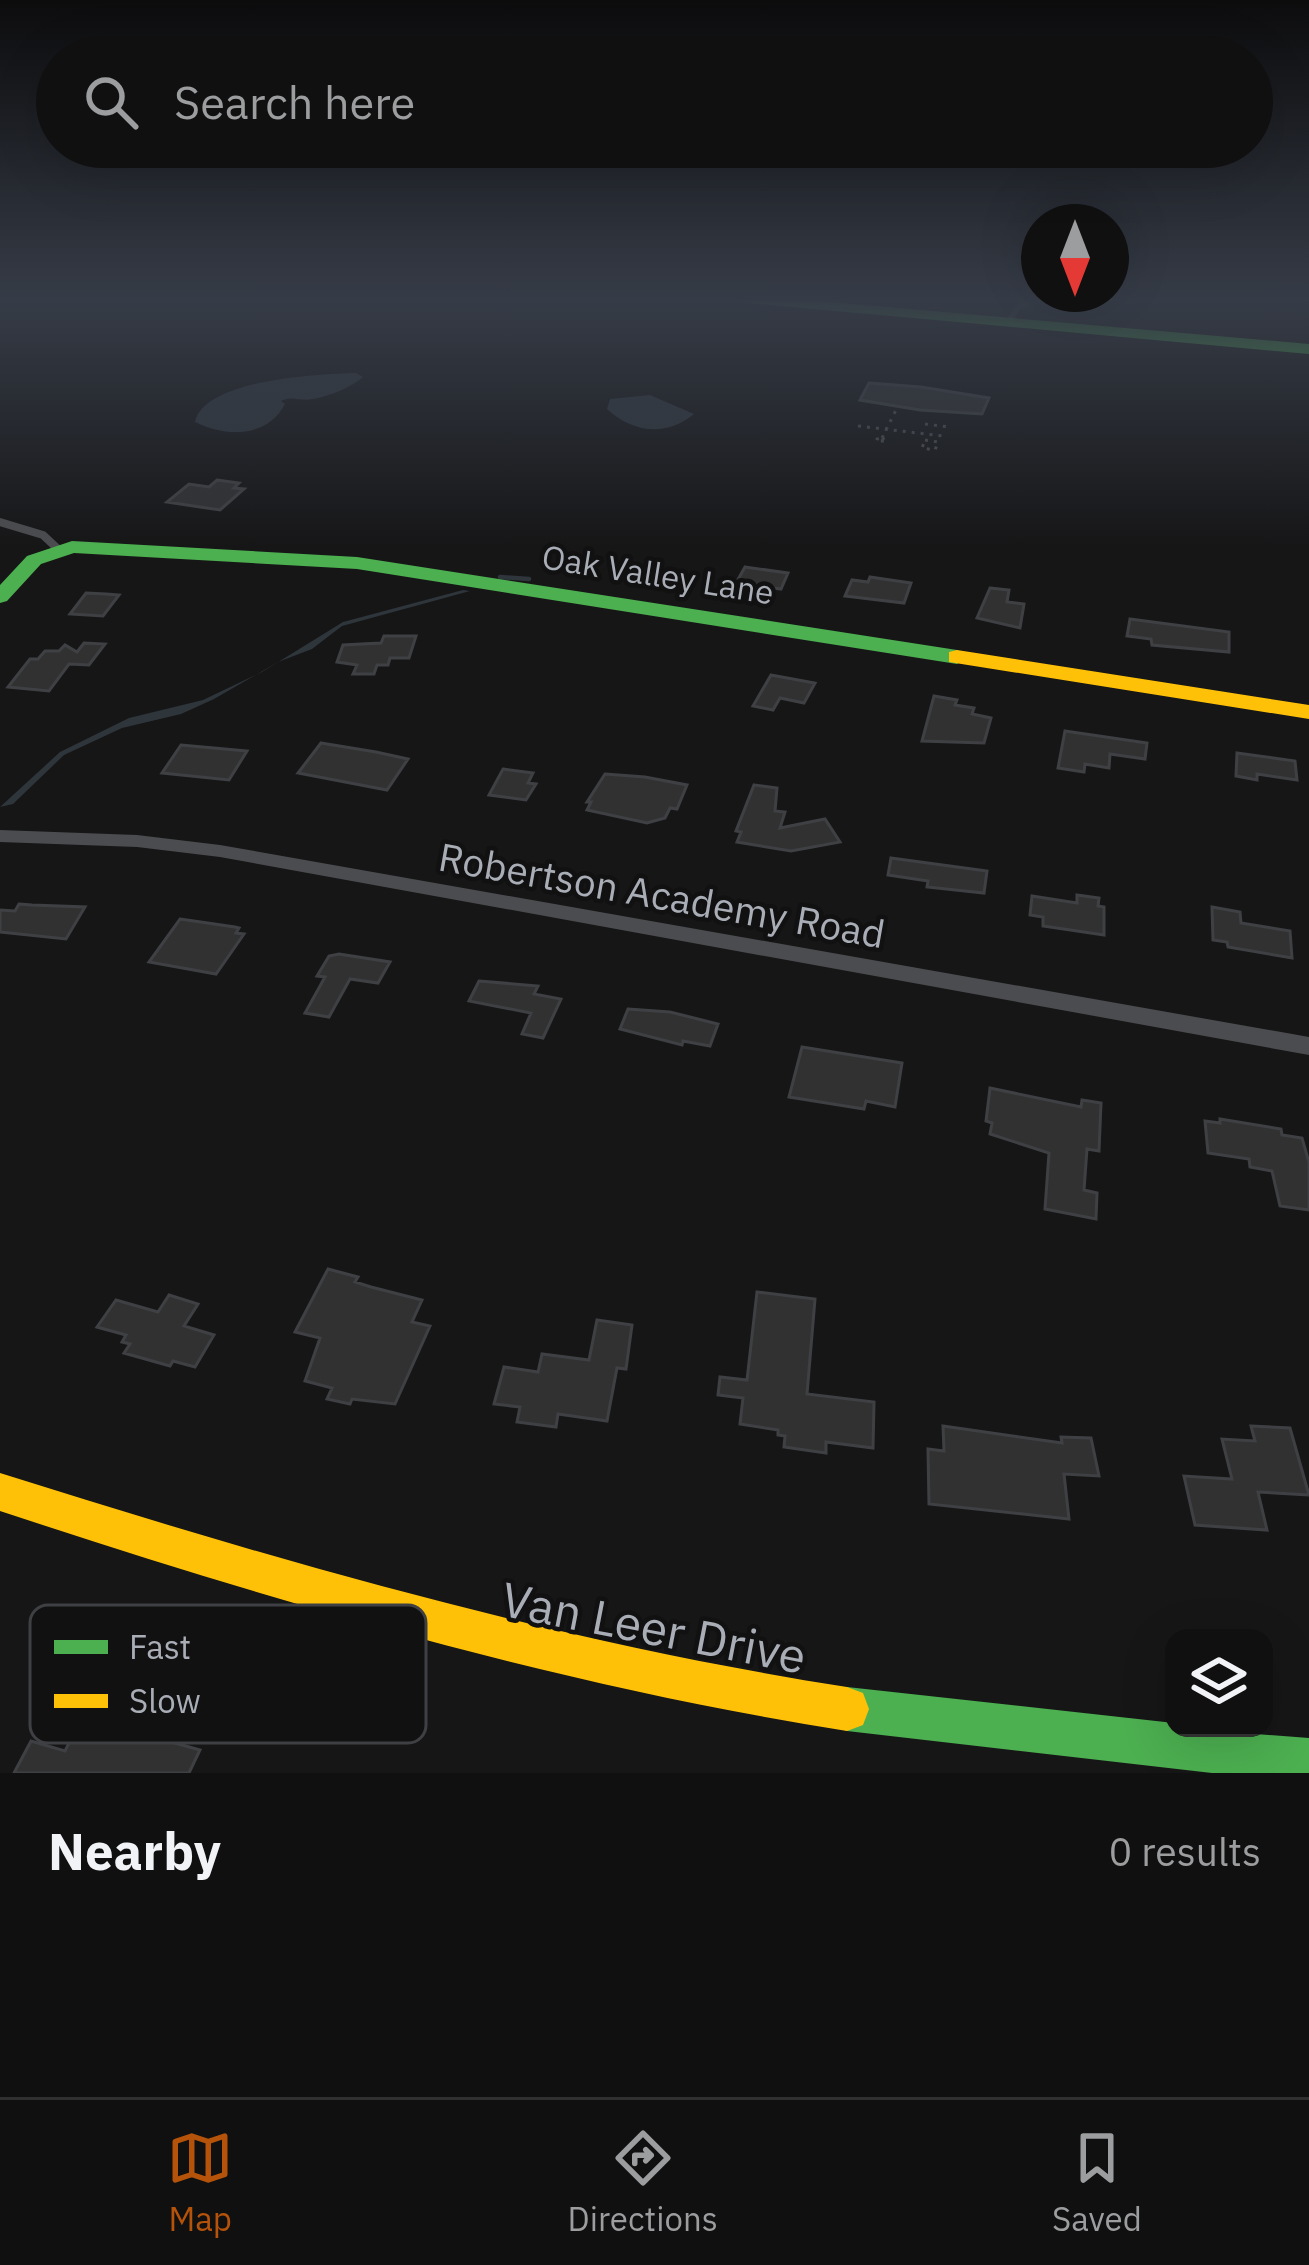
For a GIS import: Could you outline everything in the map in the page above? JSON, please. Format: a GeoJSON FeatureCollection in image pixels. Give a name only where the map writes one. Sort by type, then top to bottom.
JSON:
{"type":"FeatureCollection","features":[{"type":"Feature","properties":{"kind":"street","name":"Oak Valley Lane"},"geometry":{"type":"LineString","coordinates":[[59,550],[130,549],[357,563],[1309,712]]}},
{"type":"Feature","properties":{"kind":"street"},"geometry":{"type":"LineString","coordinates":[[0,597],[34,560],[59,550]]}},
{"type":"Feature","properties":{"kind":"street","name":"Robertson Academy Road"},"geometry":{"type":"LineString","coordinates":[[0,836],[137,841],[220,851],[1309,1046]]}},
{"type":"Feature","properties":{"kind":"street","name":"Van Leer Drive"},"geometry":{"type":"LineString","coordinates":[[0,1492],[362,1605]]}},
{"type":"Feature","properties":{"kind":"street","name":"Van Leer Drive"},"geometry":{"type":"LineString","coordinates":[[426,1624],[507,1647],[917,1720],[1309,1761]]}},
{"type":"Feature","properties":{"kind":"lane","name":"Oak Valley Lane"},"geometry":{"type":"LineString","coordinates":[[0,522],[43,535],[59,550]]}},
{"type":"Feature","properties":{"kind":"path"},"geometry":{"type":"LineString","coordinates":[[882,438],[898,406]]}},
{"type":"Feature","properties":{"kind":"path"},"geometry":{"type":"LineString","coordinates":[[932,438],[939,446],[924,447],[938,423]]}},
{"type":"Feature","properties":{"kind":"path"},"geometry":{"type":"LineString","coordinates":[[925,424],[950,427]]}},
{"type":"Feature","properties":{"kind":"path"},"geometry":{"type":"LineString","coordinates":[[858,426],[944,436]]}},
{"type":"Feature","properties":{"kind":"shaded area"},"geometry":{"type":"Polygon","coordinates":[[[358,381],[333,394],[281,401],[285,404],[278,415],[246,431],[220,431],[195,422],[203,408],[219,396],[265,382],[358,381]]]}},
{"type":"Feature","properties":{"kind":"shaded area"},"geometry":{"type":"Polygon","coordinates":[[[650,395],[694,414],[672,426],[650,429],[628,423],[607,409],[610,399],[650,395]]]}},
{"type":"Feature","properties":{"kind":"shaded area"},"geometry":{"type":"Polygon","coordinates":[[[470,591],[342,626],[312,649],[279,662],[343,622],[470,591]]]}},
{"type":"Feature","properties":{"kind":"shaded area"},"geometry":{"type":"Polygon","coordinates":[[[255,675],[181,714],[122,728],[64,755],[13,804],[0,807],[60,752],[129,718],[203,700],[255,675]]]}},
{"type":"Feature","properties":{"kind":"building"},"geometry":{"type":"Polygon","coordinates":[[[869,383],[989,398],[982,414],[920,410],[860,400],[869,383]]]}},
{"type":"Feature","properties":{"kind":"building"},"geometry":{"type":"Polygon","coordinates":[[[217,480],[239,483],[234,488],[244,489],[220,510],[167,502],[189,484],[209,487],[217,480]]]}},
{"type":"Feature","properties":{"kind":"building"},"geometry":{"type":"Polygon","coordinates":[[[745,567],[788,573],[781,589],[736,583],[745,567]]]}},
{"type":"Feature","properties":{"kind":"building"},"geometry":{"type":"Polygon","coordinates":[[[870,577],[911,583],[904,603],[845,596],[852,580],[868,582],[870,577]]]}},
{"type":"Feature","properties":{"kind":"building"},"geometry":{"type":"Polygon","coordinates":[[[990,588],[1009,590],[1007,602],[1024,604],[1020,628],[977,618],[990,588]]]}},
{"type":"Feature","properties":{"kind":"building"},"geometry":{"type":"Polygon","coordinates":[[[86,593],[119,595],[103,616],[70,614],[86,593]]]}},
{"type":"Feature","properties":{"kind":"building"},"geometry":{"type":"Polygon","coordinates":[[[1130,619],[1229,632],[1229,652],[1152,645],[1151,639],[1127,636],[1130,619]]]}},
{"type":"Feature","properties":{"kind":"building"},"geometry":{"type":"Polygon","coordinates":[[[384,636],[416,636],[409,658],[390,658],[388,665],[377,665],[374,674],[353,674],[357,665],[337,662],[343,645],[381,643],[384,636]]]}},
{"type":"Feature","properties":{"kind":"building"},"geometry":{"type":"Polygon","coordinates":[[[84,643],[105,644],[89,665],[69,664],[49,691],[8,687],[30,659],[65,645],[77,652],[84,643]]]}},
{"type":"Feature","properties":{"kind":"building"},"geometry":{"type":"Polygon","coordinates":[[[771,675],[815,683],[804,703],[780,698],[773,710],[753,706],[771,675]]]}},
{"type":"Feature","properties":{"kind":"building"},"geometry":{"type":"Polygon","coordinates":[[[934,696],[957,700],[955,705],[974,708],[972,714],[991,718],[984,743],[922,741],[934,696]]]}},
{"type":"Feature","properties":{"kind":"building"},"geometry":{"type":"Polygon","coordinates":[[[1065,731],[1147,743],[1145,759],[1110,754],[1109,768],[1085,764],[1084,772],[1058,768],[1065,731]]]}},
{"type":"Feature","properties":{"kind":"building"},"geometry":{"type":"Polygon","coordinates":[[[321,743],[408,759],[387,790],[298,773],[321,743]]]}},
{"type":"Feature","properties":{"kind":"building"},"geometry":{"type":"Polygon","coordinates":[[[181,745],[247,751],[229,780],[162,773],[181,745]]]}},
{"type":"Feature","properties":{"kind":"building"},"geometry":{"type":"Polygon","coordinates":[[[1237,753],[1295,761],[1297,780],[1236,776],[1237,753]]]}},
{"type":"Feature","properties":{"kind":"building"},"geometry":{"type":"Polygon","coordinates":[[[503,769],[533,773],[528,783],[536,784],[526,800],[489,795],[503,769]]]}},
{"type":"Feature","properties":{"kind":"building"},"geometry":{"type":"Polygon","coordinates":[[[605,774],[687,785],[677,809],[670,808],[665,818],[647,823],[587,810],[605,774]]]}},
{"type":"Feature","properties":{"kind":"building"},"geometry":{"type":"Polygon","coordinates":[[[754,785],[777,788],[775,811],[785,812],[780,828],[825,819],[840,842],[791,851],[737,842],[741,832],[736,831],[754,785]]]}},
{"type":"Feature","properties":{"kind":"building"},"geometry":{"type":"Polygon","coordinates":[[[891,858],[987,871],[984,893],[927,887],[928,881],[888,875],[891,858]]]}},
{"type":"Feature","properties":{"kind":"building"},"geometry":{"type":"Polygon","coordinates":[[[1077,895],[1099,898],[1098,906],[1104,907],[1104,935],[1043,926],[1043,917],[1030,915],[1032,896],[1077,903],[1077,895]]]}},
{"type":"Feature","properties":{"kind":"building"},"geometry":{"type":"Polygon","coordinates":[[[19,904],[85,907],[66,939],[0,932],[0,910],[15,911],[19,904]]]}},
{"type":"Feature","properties":{"kind":"building"},"geometry":{"type":"Polygon","coordinates":[[[1212,907],[1240,912],[1241,923],[1290,931],[1292,958],[1213,940],[1212,907]]]}},
{"type":"Feature","properties":{"kind":"building"},"geometry":{"type":"Polygon","coordinates":[[[180,919],[235,927],[239,928],[236,933],[244,934],[216,974],[149,962],[180,919]]]}},
{"type":"Feature","properties":{"kind":"building"},"geometry":{"type":"Polygon","coordinates":[[[329,956],[390,962],[378,983],[350,979],[329,1017],[305,1013],[325,977],[317,976],[329,956]]]}},
{"type":"Feature","properties":{"kind":"building"},"geometry":{"type":"Polygon","coordinates":[[[479,981],[538,986],[534,994],[561,999],[543,1038],[522,1034],[531,1013],[469,1001],[479,981]]]}},
{"type":"Feature","properties":{"kind":"building"},"geometry":{"type":"Polygon","coordinates":[[[628,1009],[670,1012],[718,1024],[710,1046],[683,1041],[682,1045],[620,1029],[628,1009]]]}},
{"type":"Feature","properties":{"kind":"building"},"geometry":{"type":"Polygon","coordinates":[[[802,1047],[902,1063],[895,1107],[866,1101],[864,1109],[789,1097],[802,1047]]]}},
{"type":"Feature","properties":{"kind":"building"},"geometry":{"type":"Polygon","coordinates":[[[990,1088],[1081,1107],[1082,1100],[1101,1103],[1099,1151],[1087,1149],[1084,1190],[1097,1193],[1096,1219],[1045,1209],[1049,1153],[990,1134],[992,1123],[986,1121],[990,1088]]]}},
{"type":"Feature","properties":{"kind":"building"},"geometry":{"type":"Polygon","coordinates":[[[1220,1119],[1281,1129],[1282,1135],[1302,1138],[1309,1162],[1309,1210],[1280,1206],[1272,1171],[1250,1167],[1249,1159],[1208,1153],[1205,1121],[1220,1123],[1220,1119]]]}},
{"type":"Feature","properties":{"kind":"building"},"geometry":{"type":"Polygon","coordinates":[[[328,1269],[358,1277],[355,1282],[422,1300],[412,1322],[430,1326],[395,1404],[327,1399],[332,1388],[305,1381],[320,1338],[295,1332],[328,1269]]]}},
{"type":"Feature","properties":{"kind":"building"},"geometry":{"type":"Polygon","coordinates":[[[757,1292],[815,1299],[807,1394],[874,1402],[873,1448],[826,1442],[826,1453],[784,1447],[785,1436],[778,1435],[778,1430],[740,1424],[743,1398],[718,1395],[720,1377],[747,1380],[757,1292]]]}},
{"type":"Feature","properties":{"kind":"building"},"geometry":{"type":"Polygon","coordinates":[[[169,1295],[198,1304],[184,1326],[214,1335],[195,1367],[173,1361],[170,1366],[124,1353],[130,1344],[122,1342],[126,1335],[97,1327],[116,1300],[158,1312],[169,1295]]]}},
{"type":"Feature","properties":{"kind":"building"},"geometry":{"type":"Polygon","coordinates":[[[597,1320],[632,1325],[626,1369],[617,1368],[607,1421],[558,1414],[556,1427],[517,1422],[520,1407],[494,1404],[504,1367],[538,1372],[542,1354],[589,1360],[597,1320]]]}},
{"type":"Feature","properties":{"kind":"building"},"geometry":{"type":"Polygon","coordinates":[[[943,1426],[1062,1443],[1061,1437],[1091,1438],[1099,1476],[1064,1474],[1069,1519],[929,1504],[928,1449],[944,1451],[943,1426]]]}},
{"type":"Feature","properties":{"kind":"building"},"geometry":{"type":"Polygon","coordinates":[[[1251,1426],[1290,1428],[1309,1495],[1258,1492],[1267,1530],[1195,1525],[1184,1476],[1232,1479],[1222,1439],[1255,1441],[1251,1426]]]}},
{"type":"Feature","properties":{"kind":"building"},"geometry":{"type":"Polygon","coordinates":[[[30,1743],[65,1751],[69,1743],[175,1743],[200,1750],[189,1773],[14,1773],[30,1743]]]}},
{"type":"Feature","properties":{"kind":"waterway"},"geometry":{"type":"LineString","coordinates":[[500,577],[529,579]]}},
{"type":"Feature","properties":{"kind":"traffic: fast"},"geometry":{"type":"LineString","coordinates":[[0,597],[34,560],[72,547],[357,563],[957,657]]}},
{"type":"Feature","properties":{"kind":"traffic: fast"},"geometry":{"type":"LineString","coordinates":[[847,1709],[1309,1761]]}},
{"type":"Feature","properties":{"kind":"traffic: slow"},"geometry":{"type":"LineString","coordinates":[[957,657],[1309,712]]}},
{"type":"Feature","properties":{"kind":"traffic: slow"},"geometry":{"type":"LineString","coordinates":[[0,1492],[365,1605]]}},
{"type":"Feature","properties":{"kind":"traffic: slow"},"geometry":{"type":"LineString","coordinates":[[426,1622],[629,1671],[847,1709]]}}]}
